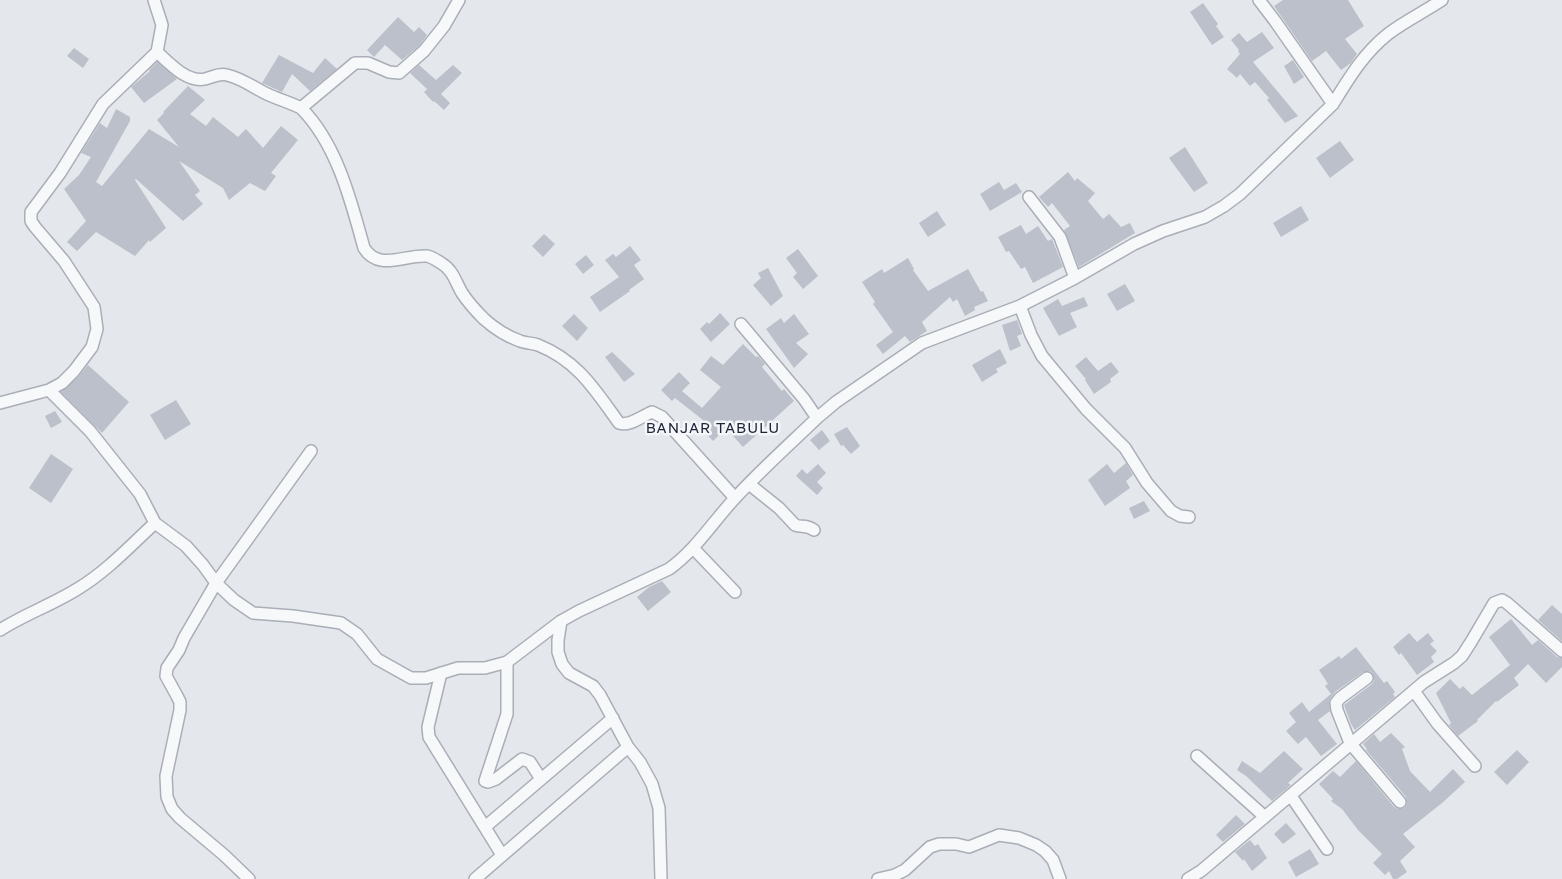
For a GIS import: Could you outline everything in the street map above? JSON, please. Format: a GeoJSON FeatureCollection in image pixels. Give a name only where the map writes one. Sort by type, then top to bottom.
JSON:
{"type":"FeatureCollection","features":[{"type":"Feature","properties":{"kind":"street"},"geometry":{"type":"LineString","coordinates":[[0,403],[49,390],[62,383],[74,372],[92,347],[96,330],[94,307],[64,260],[35,228],[31,221],[31,212],[60,172],[103,104],[157,52],[162,25],[154,0]]}},
{"type":"Feature","properties":{"kind":"street"},"geometry":{"type":"LineString","coordinates":[[301,108],[355,63],[368,63],[389,72],[399,73],[424,51],[444,26],[459,0]]}},
{"type":"Feature","properties":{"kind":"street"},"geometry":{"type":"LineString","coordinates":[[1259,0],[1276,20],[1333,104]]}},
{"type":"Feature","properties":{"kind":"street"},"geometry":{"type":"LineString","coordinates":[[49,390],[90,431],[140,494],[155,523],[186,546],[216,583],[234,600],[253,613],[293,616],[341,623],[358,634],[377,659],[411,678],[426,678],[458,668],[485,668],[507,662],[579,611],[669,569],[679,562],[735,498],[817,418],[836,402],[922,343],[1020,306],[1134,244],[1162,231],[1205,217],[1224,206],[1240,194],[1333,104],[1352,73],[1367,54],[1389,33],[1442,0]]}},
{"type":"Feature","properties":{"kind":"street"},"geometry":{"type":"LineString","coordinates":[[157,52],[193,79],[207,79],[218,74],[234,76],[267,94],[286,100],[301,108],[314,121],[346,184],[364,248],[368,254],[387,262],[429,256],[447,266],[454,274],[462,293],[475,309],[496,328],[520,341],[530,342],[544,348],[579,370],[619,423],[627,423],[652,412],[662,417],[735,498]]}},
{"type":"Feature","properties":{"kind":"street"},"geometry":{"type":"LineString","coordinates":[[1029,197],[1060,237],[1074,278]]}},
{"type":"Feature","properties":{"kind":"street"},"geometry":{"type":"LineString","coordinates":[[1020,306],[1042,356],[1086,409],[1125,448],[1147,483],[1171,511],[1180,516],[1189,517]]}},
{"type":"Feature","properties":{"kind":"street"},"geometry":{"type":"LineString","coordinates":[[741,324],[817,418]]}},
{"type":"Feature","properties":{"kind":"street"},"geometry":{"type":"LineString","coordinates":[[250,879],[180,818],[172,809],[167,797],[166,776],[180,702],[166,676],[167,668],[216,583],[311,452]]}},
{"type":"Feature","properties":{"kind":"street"},"geometry":{"type":"LineString","coordinates":[[749,484],[795,525],[806,525],[814,530]]}},
{"type":"Feature","properties":{"kind":"street"},"geometry":{"type":"LineString","coordinates":[[0,630],[29,613],[77,590],[98,575],[155,523]]}},
{"type":"Feature","properties":{"kind":"street"},"geometry":{"type":"LineString","coordinates":[[693,548],[735,592]]}},
{"type":"Feature","properties":{"kind":"street"},"geometry":{"type":"LineString","coordinates":[[1188,879],[1201,871],[1291,796],[1350,743],[1424,682],[1462,656],[1494,603],[1502,600],[1508,603],[1562,651]]}},
{"type":"Feature","properties":{"kind":"street"},"geometry":{"type":"LineString","coordinates":[[561,622],[558,652],[562,664],[569,673],[594,686],[628,747],[640,762],[652,784],[659,808],[661,879]]}},
{"type":"Feature","properties":{"kind":"street"},"geometry":{"type":"LineString","coordinates":[[507,662],[507,714],[485,781],[488,782],[496,779],[522,759],[530,762],[542,779]]}},
{"type":"Feature","properties":{"kind":"street"},"geometry":{"type":"LineString","coordinates":[[441,673],[428,727],[429,737],[502,855]]}},
{"type":"Feature","properties":{"kind":"street"},"geometry":{"type":"LineString","coordinates":[[1367,678],[1340,698],[1336,703],[1337,710],[1350,743],[1400,802]]}},
{"type":"Feature","properties":{"kind":"street"},"geometry":{"type":"LineString","coordinates":[[1414,691],[1438,724],[1475,766]]}},
{"type":"Feature","properties":{"kind":"street"},"geometry":{"type":"LineString","coordinates":[[485,828],[613,718]]}},
{"type":"Feature","properties":{"kind":"street"},"geometry":{"type":"LineString","coordinates":[[475,879],[628,747]]}},
{"type":"Feature","properties":{"kind":"street"},"geometry":{"type":"LineString","coordinates":[[1197,756],[1265,817]]}},
{"type":"Feature","properties":{"kind":"street"},"geometry":{"type":"LineString","coordinates":[[1291,796],[1327,849]]}},
{"type":"Feature","properties":{"kind":"street"},"geometry":{"type":"LineString","coordinates":[[878,879],[895,875],[905,870],[930,848],[939,844],[956,844],[969,847],[999,835],[1019,838],[1045,851],[1053,860],[1060,879]]}},
{"type":"Feature","properties":{"kind":"building"},"geometry":{"type":"Polygon","coordinates":[[[1283,0],[1348,0],[1364,26],[1345,39],[1357,54],[1351,63],[1341,70],[1326,51],[1312,61],[1274,6],[1283,0]]]}},
{"type":"Feature","properties":{"kind":"building"},"geometry":{"type":"Polygon","coordinates":[[[1203,3],[1218,24],[1216,26],[1224,37],[1212,45],[1190,12],[1203,3]]]}},
{"type":"Feature","properties":{"kind":"building"},"geometry":{"type":"Polygon","coordinates":[[[398,17],[414,32],[419,27],[427,35],[419,46],[402,60],[385,45],[374,57],[367,50],[398,17]]]}},
{"type":"Feature","properties":{"kind":"building"},"geometry":{"type":"Polygon","coordinates":[[[1262,32],[1274,48],[1253,62],[1298,116],[1285,123],[1267,100],[1269,98],[1255,82],[1250,86],[1240,74],[1237,78],[1227,69],[1240,54],[1231,40],[1239,33],[1247,42],[1262,32]]]}},
{"type":"Feature","properties":{"kind":"building"},"geometry":{"type":"Polygon","coordinates":[[[74,48],[89,59],[83,68],[67,56],[74,48]]]}},
{"type":"Feature","properties":{"kind":"building"},"geometry":{"type":"Polygon","coordinates":[[[279,55],[313,73],[325,58],[337,69],[310,91],[292,74],[282,92],[262,83],[279,55]]]}},
{"type":"Feature","properties":{"kind":"building"},"geometry":{"type":"Polygon","coordinates":[[[1293,60],[1304,77],[1294,84],[1284,66],[1293,60]]]}},
{"type":"Feature","properties":{"kind":"building"},"geometry":{"type":"Polygon","coordinates":[[[157,62],[177,79],[144,103],[131,87],[150,71],[157,62]]]}},
{"type":"Feature","properties":{"kind":"building"},"geometry":{"type":"Polygon","coordinates":[[[419,65],[436,80],[453,65],[462,73],[441,94],[450,103],[444,110],[433,102],[424,92],[427,89],[410,73],[419,65]]]}},
{"type":"Feature","properties":{"kind":"building"},"geometry":{"type":"Polygon","coordinates":[[[188,86],[205,100],[190,114],[206,126],[213,117],[238,137],[246,129],[263,148],[281,126],[298,140],[271,173],[276,176],[265,191],[250,183],[229,200],[223,188],[179,161],[200,191],[195,195],[203,204],[183,221],[136,179],[166,228],[150,242],[149,240],[135,256],[96,232],[77,251],[67,242],[86,221],[64,189],[79,175],[91,157],[81,153],[100,123],[107,128],[116,109],[130,117],[130,121],[96,182],[102,186],[149,129],[179,147],[157,120],[188,86]]]}},
{"type":"Feature","properties":{"kind":"building"},"geometry":{"type":"Polygon","coordinates":[[[1340,141],[1354,160],[1330,178],[1316,158],[1340,141]]]}},
{"type":"Feature","properties":{"kind":"building"},"geometry":{"type":"Polygon","coordinates":[[[1185,147],[1208,183],[1194,192],[1169,158],[1185,147]]]}},
{"type":"Feature","properties":{"kind":"building"},"geometry":{"type":"Polygon","coordinates":[[[1068,172],[1075,181],[1077,178],[1095,193],[1088,201],[1103,219],[1109,214],[1121,227],[1130,223],[1135,233],[1079,267],[1064,230],[1070,226],[1052,203],[1048,207],[1039,197],[1068,172]]]}},
{"type":"Feature","properties":{"kind":"building"},"geometry":{"type":"Polygon","coordinates":[[[999,182],[1004,190],[1016,183],[1022,192],[990,211],[980,194],[999,182]]]}},
{"type":"Feature","properties":{"kind":"building"},"geometry":{"type":"Polygon","coordinates":[[[1301,206],[1309,220],[1281,237],[1273,223],[1301,206]]]}},
{"type":"Feature","properties":{"kind":"building"},"geometry":{"type":"Polygon","coordinates":[[[937,211],[946,225],[928,237],[919,223],[937,211]]]}},
{"type":"Feature","properties":{"kind":"building"},"geometry":{"type":"Polygon","coordinates":[[[1021,225],[1026,234],[1038,226],[1048,241],[1052,239],[1063,267],[1033,283],[1025,267],[1021,269],[1009,251],[1006,252],[998,237],[1021,225]]]}},
{"type":"Feature","properties":{"kind":"building"},"geometry":{"type":"Polygon","coordinates":[[[544,234],[555,244],[543,257],[532,246],[544,234]]]}},
{"type":"Feature","properties":{"kind":"building"},"geometry":{"type":"Polygon","coordinates":[[[630,246],[641,260],[634,265],[644,279],[600,312],[590,297],[619,277],[605,260],[613,254],[616,257],[630,246]]]}},
{"type":"Feature","properties":{"kind":"building"},"geometry":{"type":"Polygon","coordinates":[[[798,249],[818,276],[803,289],[793,277],[797,273],[786,258],[798,249]]]}},
{"type":"Feature","properties":{"kind":"building"},"geometry":{"type":"Polygon","coordinates":[[[586,255],[594,265],[583,274],[575,264],[586,255]]]}},
{"type":"Feature","properties":{"kind":"building"},"geometry":{"type":"Polygon","coordinates":[[[908,258],[913,270],[928,291],[968,269],[988,301],[974,307],[975,310],[965,316],[957,299],[953,302],[950,297],[922,322],[927,331],[910,342],[905,336],[883,354],[876,345],[893,332],[873,304],[875,302],[862,282],[882,269],[884,273],[908,258]]]}},
{"type":"Feature","properties":{"kind":"building"},"geometry":{"type":"Polygon","coordinates":[[[768,268],[783,296],[771,306],[753,285],[761,278],[758,273],[768,268]]]}},
{"type":"Feature","properties":{"kind":"building"},"geometry":{"type":"Polygon","coordinates":[[[1125,284],[1135,301],[1117,311],[1107,294],[1125,284]]]}},
{"type":"Feature","properties":{"kind":"building"},"geometry":{"type":"Polygon","coordinates":[[[1084,297],[1088,306],[1070,313],[1077,327],[1059,336],[1043,308],[1058,299],[1062,306],[1084,297]]]}},
{"type":"Feature","properties":{"kind":"building"},"geometry":{"type":"Polygon","coordinates":[[[720,313],[730,324],[711,342],[700,329],[707,322],[709,324],[720,313]]]}},
{"type":"Feature","properties":{"kind":"building"},"geometry":{"type":"Polygon","coordinates":[[[574,314],[588,328],[577,341],[562,326],[574,314]]]}},
{"type":"Feature","properties":{"kind":"building"},"geometry":{"type":"Polygon","coordinates":[[[794,314],[809,334],[796,343],[808,354],[794,368],[766,329],[781,318],[784,323],[794,314]]]}},
{"type":"Feature","properties":{"kind":"building"},"geometry":{"type":"Polygon","coordinates":[[[1017,320],[1022,334],[1017,336],[1021,346],[1010,351],[1002,325],[1017,320]]]}},
{"type":"Feature","properties":{"kind":"building"},"geometry":{"type":"Polygon","coordinates":[[[743,344],[756,357],[758,356],[765,364],[762,367],[782,391],[784,389],[794,401],[743,447],[726,428],[713,441],[698,425],[703,420],[675,398],[672,401],[661,390],[679,372],[690,383],[682,391],[702,408],[721,387],[700,370],[711,356],[723,365],[743,344]]]}},
{"type":"Feature","properties":{"kind":"building"},"geometry":{"type":"Polygon","coordinates":[[[1000,349],[1007,363],[996,369],[998,372],[982,382],[972,365],[1000,349]]]}},
{"type":"Feature","properties":{"kind":"building"},"geometry":{"type":"Polygon","coordinates":[[[612,352],[635,374],[624,382],[605,357],[612,352]]]}},
{"type":"Feature","properties":{"kind":"building"},"geometry":{"type":"Polygon","coordinates":[[[1086,357],[1098,371],[1111,362],[1119,372],[1110,379],[1111,382],[1094,394],[1086,379],[1075,366],[1086,357]]]}},
{"type":"Feature","properties":{"kind":"building"},"geometry":{"type":"Polygon","coordinates":[[[88,365],[129,402],[102,433],[61,392],[88,365]]]}},
{"type":"Feature","properties":{"kind":"building"},"geometry":{"type":"Polygon","coordinates":[[[176,400],[191,424],[165,440],[150,415],[176,400]]]}},
{"type":"Feature","properties":{"kind":"building"},"geometry":{"type":"Polygon","coordinates":[[[55,411],[62,422],[51,428],[45,416],[55,411]]]}},
{"type":"Feature","properties":{"kind":"building"},"geometry":{"type":"Polygon","coordinates":[[[847,427],[860,446],[851,454],[843,445],[841,446],[834,434],[847,427]]]}},
{"type":"Feature","properties":{"kind":"building"},"geometry":{"type":"Polygon","coordinates":[[[822,430],[830,441],[819,450],[810,440],[822,430]]]}},
{"type":"Feature","properties":{"kind":"building"},"geometry":{"type":"Polygon","coordinates":[[[51,454],[73,469],[51,503],[29,488],[51,454]]]}},
{"type":"Feature","properties":{"kind":"building"},"geometry":{"type":"Polygon","coordinates":[[[1126,463],[1133,475],[1126,481],[1130,488],[1105,506],[1088,480],[1107,464],[1114,473],[1126,463]]]}},
{"type":"Feature","properties":{"kind":"building"},"geometry":{"type":"Polygon","coordinates":[[[818,464],[826,473],[817,482],[823,488],[817,495],[796,476],[802,469],[807,474],[818,464]]]}},
{"type":"Feature","properties":{"kind":"building"},"geometry":{"type":"Polygon","coordinates":[[[1144,501],[1150,511],[1134,519],[1129,508],[1144,501]]]}},
{"type":"Feature","properties":{"kind":"building"},"geometry":{"type":"Polygon","coordinates":[[[662,581],[671,592],[648,611],[637,597],[649,587],[662,581]]]}},
{"type":"Feature","properties":{"kind":"building"},"geometry":{"type":"Polygon","coordinates":[[[1552,605],[1562,614],[1562,641],[1538,620],[1552,605]]]}},
{"type":"Feature","properties":{"kind":"building"},"geometry":{"type":"Polygon","coordinates":[[[1511,619],[1532,645],[1538,640],[1557,657],[1562,658],[1562,667],[1546,683],[1528,664],[1514,678],[1519,685],[1496,701],[1478,721],[1458,736],[1449,725],[1451,723],[1436,693],[1450,679],[1460,689],[1463,686],[1472,695],[1510,665],[1489,637],[1511,619]]]}},
{"type":"Feature","properties":{"kind":"building"},"geometry":{"type":"Polygon","coordinates":[[[1409,633],[1417,642],[1428,633],[1434,641],[1430,644],[1437,651],[1431,657],[1434,662],[1417,675],[1401,653],[1399,655],[1393,647],[1409,633]]]}},
{"type":"Feature","properties":{"kind":"building"},"geometry":{"type":"Polygon","coordinates":[[[1356,647],[1384,683],[1387,681],[1395,692],[1393,694],[1395,697],[1355,730],[1344,705],[1372,684],[1374,681],[1373,674],[1370,671],[1363,672],[1335,692],[1329,701],[1330,711],[1318,720],[1337,744],[1321,756],[1306,737],[1298,744],[1286,731],[1296,722],[1289,713],[1302,702],[1309,712],[1331,694],[1325,686],[1328,684],[1319,670],[1339,656],[1341,659],[1356,647]]]}},
{"type":"Feature","properties":{"kind":"building"},"geometry":{"type":"Polygon","coordinates":[[[1391,733],[1405,747],[1402,749],[1410,771],[1430,792],[1453,769],[1465,782],[1403,834],[1415,847],[1400,861],[1407,872],[1397,879],[1393,879],[1389,871],[1385,875],[1373,863],[1382,854],[1358,830],[1342,809],[1331,801],[1333,799],[1319,784],[1333,771],[1340,777],[1356,761],[1394,807],[1398,809],[1404,808],[1407,804],[1406,797],[1363,744],[1374,734],[1380,742],[1391,733]]]}},
{"type":"Feature","properties":{"kind":"building"},"geometry":{"type":"Polygon","coordinates":[[[1517,750],[1529,762],[1507,785],[1494,772],[1517,750]]]}},
{"type":"Feature","properties":{"kind":"building"},"geometry":{"type":"Polygon","coordinates":[[[1284,751],[1303,769],[1288,783],[1291,785],[1272,801],[1237,770],[1242,761],[1260,773],[1284,751]]]}},
{"type":"Feature","properties":{"kind":"building"},"geometry":{"type":"Polygon","coordinates":[[[1236,815],[1245,824],[1223,842],[1216,835],[1236,815]]]}},
{"type":"Feature","properties":{"kind":"building"},"geometry":{"type":"Polygon","coordinates":[[[1286,823],[1296,834],[1283,844],[1274,834],[1286,823]]]}},
{"type":"Feature","properties":{"kind":"building"},"geometry":{"type":"Polygon","coordinates":[[[1250,840],[1255,846],[1258,844],[1267,858],[1252,871],[1244,859],[1243,861],[1235,852],[1250,840]]]}},
{"type":"Feature","properties":{"kind":"building"},"geometry":{"type":"Polygon","coordinates":[[[1310,849],[1319,864],[1296,877],[1288,862],[1310,849]]]}},
{"type":"Feature","properties":{"kind":"district","name":"BANJAR TABULU"},"geometry":{"type":"Point","coordinates":[713,428]}}]}
